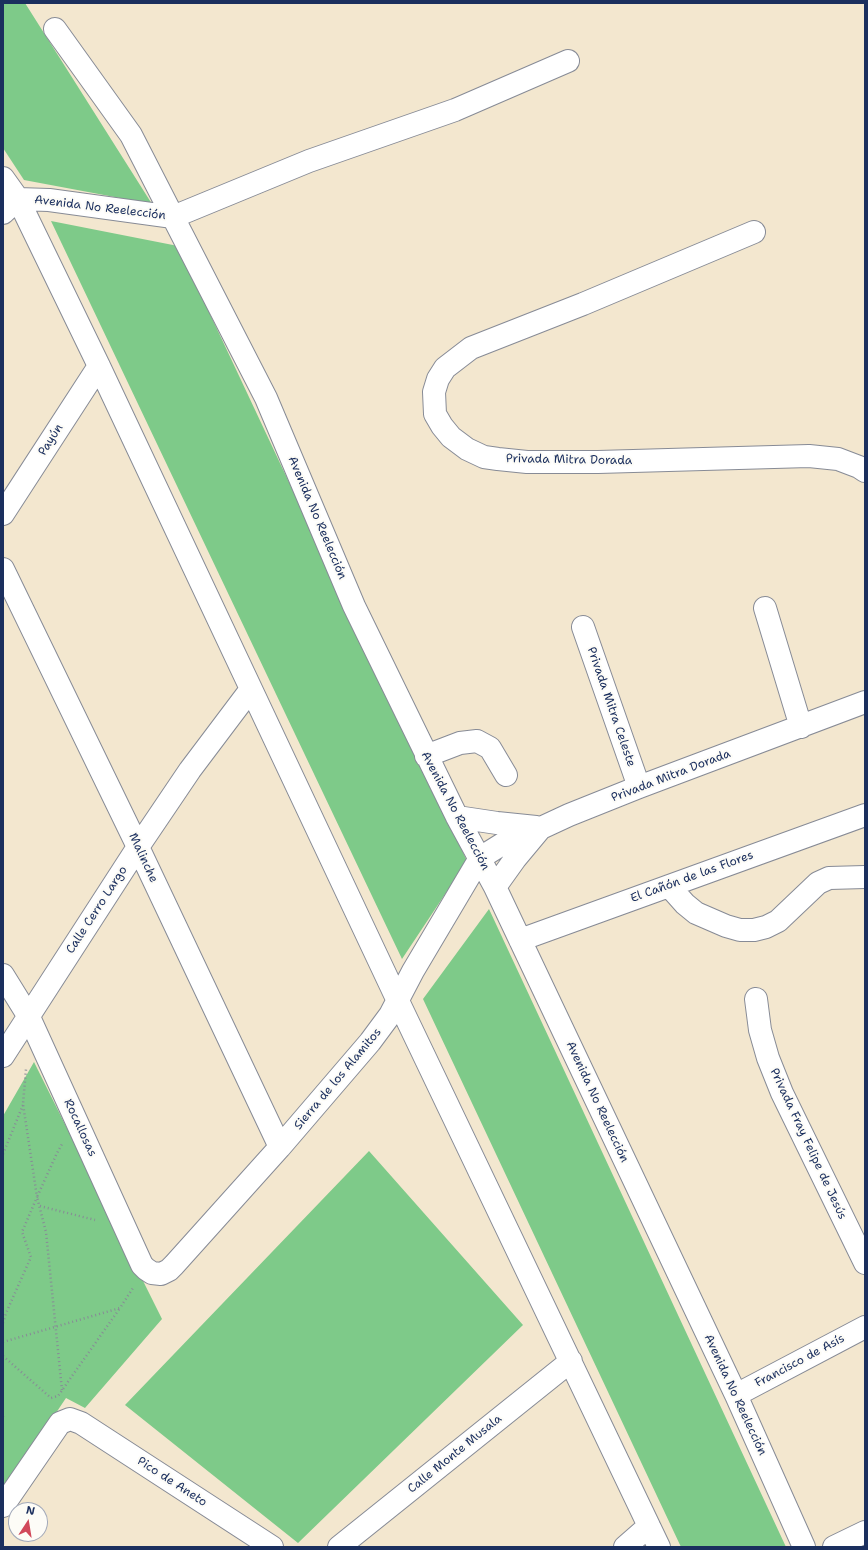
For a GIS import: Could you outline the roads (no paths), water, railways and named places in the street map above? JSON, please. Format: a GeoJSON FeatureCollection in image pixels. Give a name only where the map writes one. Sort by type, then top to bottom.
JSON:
{"type":"FeatureCollection","features":[{"type":"Feature","properties":{"kind":"street"},"geometry":{"type":"LineString","coordinates":[[55,29],[131,135],[173,217],[309,161],[455,110],[568,61]]}},
{"type":"Feature","properties":{"kind":"street","name":"Avenida No Reelección"},"geometry":{"type":"LineString","coordinates":[[3,178],[10,206],[99,366],[398,1001],[659,1547]]}},
{"type":"Feature","properties":{"kind":"street","name":"Avenida No Reelección"},"geometry":{"type":"LineString","coordinates":[[10,206],[49,200],[173,217],[266,398],[354,606],[426,756],[495,887],[736,1395],[804,1547]]}},
{"type":"Feature","properties":{"kind":"street","name":"Privada Mitra Dorada"},"geometry":{"type":"LineString","coordinates":[[754,232],[583,304],[471,348],[445,368],[438,379],[434,392],[435,414],[451,437],[467,449],[484,457],[498,460],[527,462],[598,462],[809,456],[838,459],[859,467],[865,471]]}},
{"type":"Feature","properties":{"kind":"street","name":"Payún"},"geometry":{"type":"LineString","coordinates":[[3,514],[99,366]]}},
{"type":"Feature","properties":{"kind":"street","name":"Malinche"},"geometry":{"type":"LineString","coordinates":[[3,569],[138,847],[280,1147]]}},
{"type":"Feature","properties":{"kind":"street"},"geometry":{"type":"LineString","coordinates":[[765,608],[801,727]]}},
{"type":"Feature","properties":{"kind":"street","name":"Privada Mitra Celeste"},"geometry":{"type":"LineString","coordinates":[[583,627],[639,787]]}},
{"type":"Feature","properties":{"kind":"street","name":"Calle Cerro Largo"},"geometry":{"type":"LineString","coordinates":[[3,1056],[138,847],[190,770],[251,689]]}},
{"type":"Feature","properties":{"kind":"street","name":"Privada Mitra Dorada"},"geometry":{"type":"LineString","coordinates":[[480,858],[513,838],[541,828],[569,815],[865,702]]}},
{"type":"Feature","properties":{"kind":"street"},"geometry":{"type":"LineString","coordinates":[[426,756],[460,743],[477,741],[490,748],[506,776]]}},
{"type":"Feature","properties":{"kind":"street","name":"El Cañón de las Flores"},"geometry":{"type":"LineString","coordinates":[[520,940],[865,815]]}},
{"type":"Feature","properties":{"kind":"street"},"geometry":{"type":"LineString","coordinates":[[457,817],[541,828]]}},
{"type":"Feature","properties":{"kind":"street"},"geometry":{"type":"LineString","coordinates":[[495,887],[515,859],[541,828]]}},
{"type":"Feature","properties":{"kind":"street","name":"Sierra de los Alamitos"},"geometry":{"type":"LineString","coordinates":[[153,1271],[169,1270],[174,1266],[280,1147],[370,1042],[390,1015],[413,970],[480,858]]}},
{"type":"Feature","properties":{"kind":"street"},"geometry":{"type":"LineString","coordinates":[[669,886],[685,904],[696,913],[726,926],[740,930],[754,930],[766,927],[778,921],[818,883],[829,878],[865,877]]}},
{"type":"Feature","properties":{"kind":"street","name":"Rocallosas"},"geometry":{"type":"LineString","coordinates":[[5,980],[29,1017],[142,1264],[153,1271]]}},
{"type":"Feature","properties":{"kind":"street","name":"Privada Fray Felipe de Jesús"},"geometry":{"type":"LineString","coordinates":[[756,999],[762,1037],[768,1058],[782,1093],[865,1263]]}},
{"type":"Feature","properties":{"kind":"street","name":"Francisco de Asís"},"geometry":{"type":"LineString","coordinates":[[736,1395],[865,1327]]}},
{"type":"Feature","properties":{"kind":"street","name":"Calle Monte Musala"},"geometry":{"type":"LineString","coordinates":[[339,1547],[571,1361]]}},
{"type":"Feature","properties":{"kind":"street","name":"Pico de Aneto"},"geometry":{"type":"LineString","coordinates":[[3,1506],[60,1423],[64,1420],[70,1419],[81,1423],[272,1547]]}},
{"type":"Feature","properties":{"kind":"street"},"geometry":{"type":"LineString","coordinates":[[625,1547],[649,1526]]}},
{"type":"Feature","properties":{"kind":"street"},"geometry":{"type":"LineString","coordinates":[[834,1547],[865,1532]]}}]}
